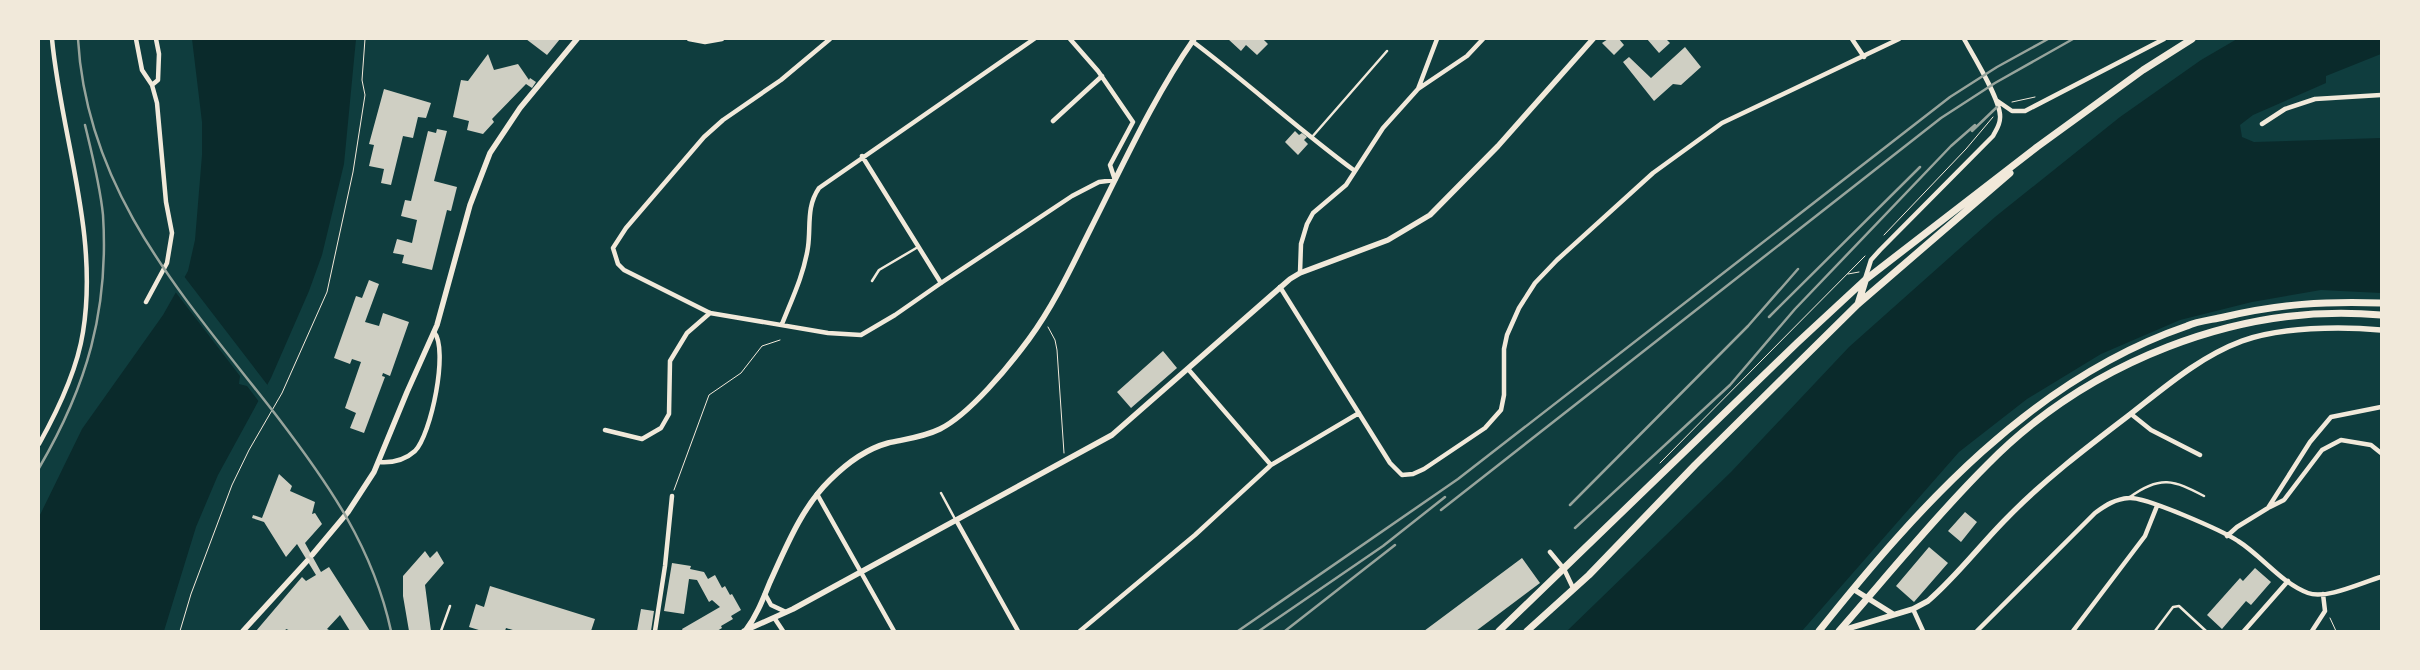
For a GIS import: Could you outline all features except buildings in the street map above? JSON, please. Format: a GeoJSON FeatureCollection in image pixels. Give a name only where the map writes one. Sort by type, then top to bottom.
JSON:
{"type":"FeatureCollection","features":[{"type":"Feature","properties":{"kind":"main road"},"geometry":{"type":"LineString","coordinates":[[1500,631],[1865,280],[2037,147],[2143,70],[2192,39]]}},
{"type":"Feature","properties":{"kind":"main road"},"geometry":{"type":"LineString","coordinates":[[1527,631],[1589,575],[1695,465],[1858,304],[1991,191],[2037,147]]}},
{"type":"Feature","properties":{"kind":"main road"},"geometry":{"type":"LineString","coordinates":[[1858,304],[1865,280]]}},
{"type":"Feature","properties":{"kind":"main road"},"geometry":{"type":"LineString","coordinates":[[1819,631],[1853,589],[1979,453],[2055,394],[2118,355],[2187,325],[2257,309],[2329,301],[2381,303]]}},
{"type":"Feature","properties":{"kind":"main road"},"geometry":{"type":"LineString","coordinates":[[1839,631],[1925,531],[1988,464],[2061,404],[2119,369],[2188,341],[2260,320],[2329,314],[2381,315]]}},
{"type":"Feature","properties":{"kind":"street"},"geometry":{"type":"LineString","coordinates":[[39,444],[67,387],[83,333],[86,302],[86,269],[81,210],[56,77],[52,39]]}},
{"type":"Feature","properties":{"kind":"street"},"geometry":{"type":"LineString","coordinates":[[136,39],[142,70],[152,85],[157,103],[166,202],[172,233],[167,263],[146,302]]}},
{"type":"Feature","properties":{"kind":"street"},"geometry":{"type":"LineString","coordinates":[[152,85],[158,80],[159,54],[156,39]]}},
{"type":"Feature","properties":{"kind":"street"},"geometry":{"type":"LineString","coordinates":[[312,556],[356,501],[379,462],[434,332],[470,205],[490,153],[503,131],[577,39]]}},
{"type":"Feature","properties":{"kind":"street"},"geometry":{"type":"LineString","coordinates":[[690,39],[705,42],[722,39]]}},
{"type":"Feature","properties":{"kind":"street"},"geometry":{"type":"LineString","coordinates":[[830,39],[781,80],[723,120],[704,137],[626,228],[613,248],[618,264],[624,270],[710,313],[828,333],[860,335],[895,315],[1072,196],[1099,182],[1115,180]]}},
{"type":"Feature","properties":{"kind":"street"},"geometry":{"type":"LineString","coordinates":[[782,324],[801,278],[808,247],[809,217],[813,197],[819,188],[862,156],[1034,39]]}},
{"type":"Feature","properties":{"kind":"street"},"geometry":{"type":"LineString","coordinates":[[1070,39],[1102,76],[1132,122],[1110,165],[1115,180]]}},
{"type":"Feature","properties":{"kind":"street"},"geometry":{"type":"LineString","coordinates":[[1418,90],[1437,39]]}},
{"type":"Feature","properties":{"kind":"street"},"geometry":{"type":"LineString","coordinates":[[1300,272],[1301,244],[1307,224],[1313,213],[1346,185],[1383,128],[1418,90],[1467,56],[1483,39]]}},
{"type":"Feature","properties":{"kind":"street"},"geometry":{"type":"LineString","coordinates":[[744,631],[788,612],[1112,435],[1280,287],[1300,272],[1388,240],[1430,215],[1498,146],[1593,39]]}},
{"type":"Feature","properties":{"kind":"street"},"geometry":{"type":"LineString","coordinates":[[1852,39],[1864,57]]}},
{"type":"Feature","properties":{"kind":"street"},"geometry":{"type":"LineString","coordinates":[[1280,287],[1390,463],[1402,475],[1413,474],[1424,469],[1486,428],[1501,410],[1504,395],[1504,349],[1506,335],[1519,308],[1535,283],[1557,260],[1653,173],[1722,124],[1899,39]]}},
{"type":"Feature","properties":{"kind":"street"},"geometry":{"type":"LineString","coordinates":[[1865,280],[1871,260],[1993,136],[1999,126],[2000,112],[1995,99],[1964,39]]}},
{"type":"Feature","properties":{"kind":"street"},"geometry":{"type":"LineString","coordinates":[[1995,99],[2012,111],[2025,111],[2164,39]]}},
{"type":"Feature","properties":{"kind":"street"},"geometry":{"type":"LineString","coordinates":[[744,631],[754,617],[794,532],[817,494],[845,466],[866,453],[886,444],[928,434],[952,422],[993,382],[1016,356],[1041,321],[1067,277],[1115,180],[1193,40],[1355,171]]}},
{"type":"Feature","properties":{"kind":"street"},"geometry":{"type":"LineString","coordinates":[[1053,121],[1102,76]]}},
{"type":"Feature","properties":{"kind":"street"},"geometry":{"type":"LineString","coordinates":[[2262,124],[2285,109],[2315,98],[2381,95]]}},
{"type":"Feature","properties":{"kind":"street"},"geometry":{"type":"LineString","coordinates":[[862,156],[941,283]]}},
{"type":"Feature","properties":{"kind":"street"},"geometry":{"type":"LineString","coordinates":[[605,430],[642,439],[661,428],[669,414],[670,360],[687,333],[710,313]]}},
{"type":"Feature","properties":{"kind":"street"},"geometry":{"type":"LineString","coordinates":[[1839,631],[1913,609],[1938,592],[2006,518],[2043,484],[2131,414],[2209,356],[2243,341],[2265,335],[2320,329],[2381,330]]}},
{"type":"Feature","properties":{"kind":"street"},"geometry":{"type":"LineString","coordinates":[[379,462],[396,462],[404,458],[416,450],[423,436],[438,380],[440,352],[438,336],[434,332]]}},
{"type":"Feature","properties":{"kind":"street"},"geometry":{"type":"LineString","coordinates":[[1188,369],[1270,465]]}},
{"type":"Feature","properties":{"kind":"street"},"geometry":{"type":"LineString","coordinates":[[2227,536],[2237,527],[2263,513],[2268,508],[2310,442],[2331,417],[2381,407]]}},
{"type":"Feature","properties":{"kind":"street"},"geometry":{"type":"LineString","coordinates":[[1080,631],[1195,535],[1270,465],[1359,413]]}},
{"type":"Feature","properties":{"kind":"street"},"geometry":{"type":"LineString","coordinates":[[2131,414],[2151,430],[2200,455]]}},
{"type":"Feature","properties":{"kind":"street"},"geometry":{"type":"LineString","coordinates":[[2268,508],[2284,500],[2322,450],[2341,440],[2371,445],[2381,453]]}},
{"type":"Feature","properties":{"kind":"street"},"geometry":{"type":"LineString","coordinates":[[817,494],[894,631]]}},
{"type":"Feature","properties":{"kind":"street"},"geometry":{"type":"LineString","coordinates":[[655,631],[666,566],[672,496]]}},
{"type":"Feature","properties":{"kind":"street"},"geometry":{"type":"LineString","coordinates":[[1977,631],[2095,514],[2110,502],[2130,497],[2186,516],[2238,541],[2288,581],[2309,594],[2323,594],[2381,577]]}},
{"type":"Feature","properties":{"kind":"street"},"geometry":{"type":"LineString","coordinates":[[2073,631],[2145,536],[2157,506]]}},
{"type":"Feature","properties":{"kind":"street"},"geometry":{"type":"LineString","coordinates":[[956,520],[1018,631]]}},
{"type":"Feature","properties":{"kind":"street"},"geometry":{"type":"LineString","coordinates":[[1550,552],[1564,568],[1573,588]]}},
{"type":"Feature","properties":{"kind":"street"},"geometry":{"type":"LineString","coordinates":[[243,631],[307,561]]}},
{"type":"Feature","properties":{"kind":"street"},"geometry":{"type":"LineString","coordinates":[[2244,631],[2288,581]]}},
{"type":"Feature","properties":{"kind":"street"},"geometry":{"type":"LineString","coordinates":[[1853,589],[1893,614]]}},
{"type":"Feature","properties":{"kind":"street"},"geometry":{"type":"LineString","coordinates":[[765,594],[771,605],[788,612]]}},
{"type":"Feature","properties":{"kind":"street"},"geometry":{"type":"LineString","coordinates":[[2312,631],[2325,611],[2323,594]]}},
{"type":"Feature","properties":{"kind":"street"},"geometry":{"type":"LineString","coordinates":[[1913,609],[1923,631]]}},
{"type":"Feature","properties":{"kind":"street"},"geometry":{"type":"LineString","coordinates":[[775,618],[783,631]]}},
{"type":"Feature","properties":{"kind":"lane"},"geometry":{"type":"LineString","coordinates":[[1312,138],[1387,51]]}},
{"type":"Feature","properties":{"kind":"lane"},"geometry":{"type":"LineString","coordinates":[[872,281],[879,270],[918,247]]}},
{"type":"Feature","properties":{"kind":"lane"},"geometry":{"type":"LineString","coordinates":[[2130,497],[2154,483],[2171,481],[2204,496]]}},
{"type":"Feature","properties":{"kind":"lane"},"geometry":{"type":"LineString","coordinates":[[941,493],[956,520]]}},
{"type":"Feature","properties":{"kind":"lane"},"geometry":{"type":"LineString","coordinates":[[441,631],[450,606]]}},
{"type":"Feature","properties":{"kind":"lane"},"geometry":{"type":"LineString","coordinates":[[2154,631],[2173,607],[2179,606],[2206,631]]}},
{"type":"Feature","properties":{"kind":"path"},"geometry":{"type":"LineString","coordinates":[[180,631],[191,594],[232,485],[249,450],[282,393],[327,292],[353,172],[365,95],[362,80],[365,39]]}},
{"type":"Feature","properties":{"kind":"path"},"geometry":{"type":"LineString","coordinates":[[1656,468],[1847,274],[1867,271]]}},
{"type":"Feature","properties":{"kind":"path"},"geometry":{"type":"LineString","coordinates":[[1041,321],[1052,334],[1058,350],[1065,461]]}},
{"type":"Feature","properties":{"kind":"path"},"geometry":{"type":"LineString","coordinates":[[672,496],[710,395],[741,373],[762,346],[780,340]]}},
{"type":"Feature","properties":{"kind":"path"},"geometry":{"type":"LineString","coordinates":[[2325,611],[2336,631]]}},
{"type":"Feature","properties":{"kind":"water"},"geometry":{"type":"Polygon","coordinates":[[[192,39],[356,39],[344,164],[322,255],[309,291],[271,378],[218,475],[196,527],[164,631],[39,631],[39,517],[82,429],[163,315],[188,271],[195,240],[202,155],[202,122],[192,39]]]}},
{"type":"Feature","properties":{"kind":"water"},"geometry":{"type":"Polygon","coordinates":[[[2237,39],[2381,39],[2381,54],[2326,76],[2326,83],[2253,115],[2240,125],[2242,137],[2254,142],[2381,138],[2381,293],[2321,290],[2252,302],[2180,320],[2101,354],[2027,399],[1959,452],[1802,631],[1567,631],[1731,472],[1849,347],[1995,217],[2120,117],[2201,60],[2237,39]]]}},
{"type":"Feature","properties":{"kind":"pier"},"geometry":{"type":"Polygon","coordinates":[[[183,275],[269,387],[260,403],[247,386],[239,384],[240,376],[174,290],[183,275]]]}},
{"type":"Feature","properties":{"kind":"railway"},"geometry":{"type":"LineString","coordinates":[[78,39],[85,96],[100,148],[122,197],[148,244],[178,288],[210,332],[279,419],[332,494],[361,545],[373,572],[391,631]]}},
{"type":"Feature","properties":{"kind":"railway"},"geometry":{"type":"LineString","coordinates":[[1238,631],[1458,479],[1950,97],[1997,67],[2048,39]]}},
{"type":"Feature","properties":{"kind":"railway"},"geometry":{"type":"LineString","coordinates":[[1441,510],[1941,118],[1995,83],[2073,39]]}},
{"type":"Feature","properties":{"kind":"railway"},"geometry":{"type":"LineString","coordinates":[[1972,131],[1997,107]]}},
{"type":"Feature","properties":{"kind":"railway"},"geometry":{"type":"LineString","coordinates":[[39,468],[56,437],[82,377],[98,315],[104,250],[103,215],[98,181],[85,125]]}},
{"type":"Feature","properties":{"kind":"railway"},"geometry":{"type":"LineString","coordinates":[[1575,528],[1730,385],[1795,309],[1951,146],[1975,125]]}},
{"type":"Feature","properties":{"kind":"railway"},"geometry":{"type":"LineString","coordinates":[[1769,317],[1920,167]]}},
{"type":"Feature","properties":{"kind":"railway"},"geometry":{"type":"LineString","coordinates":[[1570,505],[1748,326],[1798,269]]}},
{"type":"Feature","properties":{"kind":"railway"},"geometry":{"type":"LineString","coordinates":[[1259,631],[1383,546],[1445,497]]}},
{"type":"Feature","properties":{"kind":"railway"},"geometry":{"type":"LineString","coordinates":[[1285,631],[1395,545]]}}]}
